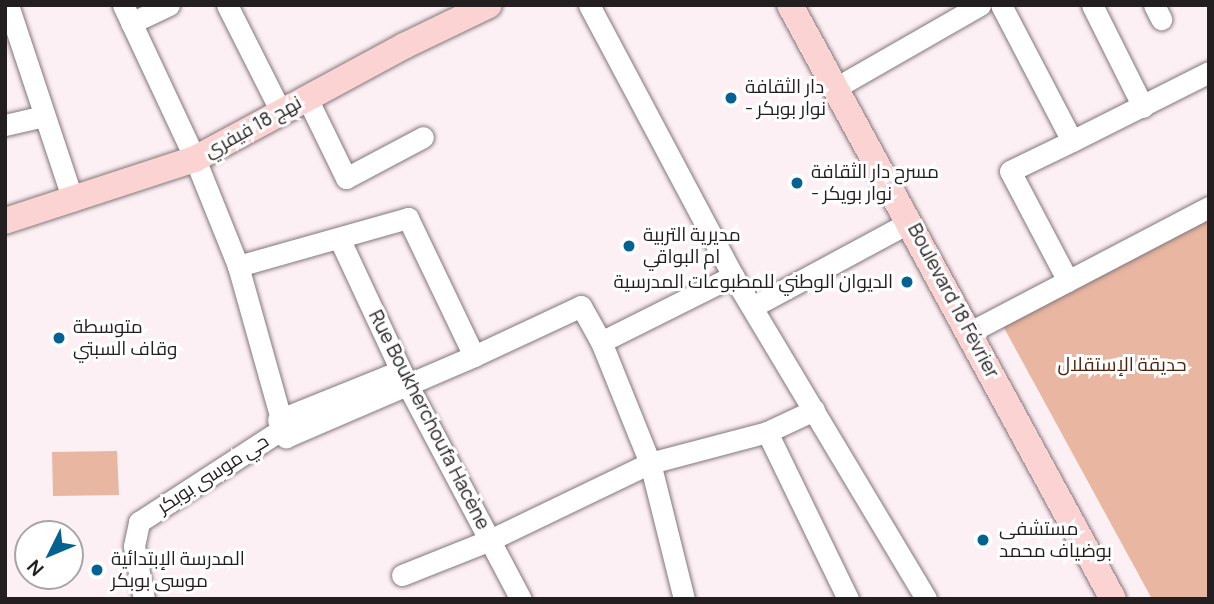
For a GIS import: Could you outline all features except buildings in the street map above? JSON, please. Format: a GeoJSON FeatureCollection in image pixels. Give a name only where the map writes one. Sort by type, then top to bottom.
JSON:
{"type":"FeatureCollection","features":[{"type":"Feature","properties":{"kind":"main road","name":"نهج 18 فيفري"},"geometry":{"type":"LineString","coordinates":[[5,221],[195,159],[489,5]]}},
{"type":"Feature","properties":{"kind":"main road","name":"Boulevard 18 Février"},"geometry":{"type":"LineString","coordinates":[[790,5],[837,87],[1113,599]]}},
{"type":"Feature","properties":{"kind":"street"},"geometry":{"type":"LineString","coordinates":[[8,5],[73,201]]}},
{"type":"Feature","properties":{"kind":"street"},"geometry":{"type":"LineString","coordinates":[[169,5],[127,14],[195,159],[238,266],[282,429]]}},
{"type":"Feature","properties":{"kind":"street"},"geometry":{"type":"LineString","coordinates":[[227,5],[281,112]]}},
{"type":"Feature","properties":{"kind":"street"},"geometry":{"type":"LineString","coordinates":[[589,5],[733,276],[754,306],[926,599]]}},
{"type":"Feature","properties":{"kind":"street"},"geometry":{"type":"LineString","coordinates":[[837,87],[980,5]]}},
{"type":"Feature","properties":{"kind":"street"},"geometry":{"type":"LineString","coordinates":[[1001,5],[1072,141]]}},
{"type":"Feature","properties":{"kind":"street"},"geometry":{"type":"LineString","coordinates":[[1092,5],[1143,107]]}},
{"type":"Feature","properties":{"kind":"street"},"geometry":{"type":"LineString","coordinates":[[1068,281],[1010,171],[1209,72]]}},
{"type":"Feature","properties":{"kind":"street"},"geometry":{"type":"LineString","coordinates":[[307,98],[346,178],[423,137]]}},
{"type":"Feature","properties":{"kind":"street"},"geometry":{"type":"LineString","coordinates":[[5,125],[44,116]]}},
{"type":"Feature","properties":{"kind":"street"},"geometry":{"type":"LineString","coordinates":[[970,332],[1209,207]]}},
{"type":"Feature","properties":{"kind":"street"},"geometry":{"type":"LineString","coordinates":[[238,266],[340,240],[408,218],[474,356]]}},
{"type":"Feature","properties":{"kind":"street"},"geometry":{"type":"LineString","coordinates":[[754,306],[910,222]]}},
{"type":"Feature","properties":{"kind":"street","name":"Rue Boukherchoufa Hacène"},"geometry":{"type":"LineString","coordinates":[[340,240],[404,378],[521,599]]}},
{"type":"Feature","properties":{"kind":"street"},"geometry":{"type":"LineString","coordinates":[[684,599],[650,463],[601,342],[733,276]]}},
{"type":"Feature","properties":{"kind":"street","name":"حي موسى بوبكر"},"geometry":{"type":"LineString","coordinates":[[144,599],[134,546],[139,522],[282,429],[404,378],[474,356],[580,306],[601,342]]}},
{"type":"Feature","properties":{"kind":"street"},"geometry":{"type":"LineString","coordinates":[[402,575],[491,540],[650,463],[767,432],[814,410]]}},
{"type":"Feature","properties":{"kind":"street"},"geometry":{"type":"LineString","coordinates":[[767,432],[848,599]]}},
{"type":"Feature","properties":{"kind":"green space","name":"حديقة الإستقلال"},"geometry":{"type":"Polygon","coordinates":[[[1209,217],[1209,599],[1152,599],[1003,326],[1209,217]]]}},
{"type":"Feature","properties":{"kind":"green space"},"geometry":{"type":"Polygon","coordinates":[[[117,451],[119,495],[53,496],[52,452],[117,451]]]}},
{"type":"Feature","properties":{"kind":"place","name":"دار الثقافة - نوار بوبكر"},"geometry":{"type":"Point","coordinates":[731,98]}},
{"type":"Feature","properties":{"kind":"place","name":"مسرح دار الثقافة - نوار بويكر"},"geometry":{"type":"Point","coordinates":[797,183]}},
{"type":"Feature","properties":{"kind":"place","name":"مديرية التربية ام البواقي"},"geometry":{"type":"Point","coordinates":[629,246]}},
{"type":"Feature","properties":{"kind":"place","name":"الديوان الوطني للمطبوعات المدرسية"},"geometry":{"type":"Point","coordinates":[907,282]}},
{"type":"Feature","properties":{"kind":"place","name":"متوسطة وقاف السبتي"},"geometry":{"type":"Point","coordinates":[59,338]}},
{"type":"Feature","properties":{"kind":"place","name":"مستشفى بوضياف محمد"},"geometry":{"type":"Point","coordinates":[983,540]}},
{"type":"Feature","properties":{"kind":"place","name":"المدرسة الإبتدائية موسى بوبكر"},"geometry":{"type":"Point","coordinates":[97,570]}}]}
